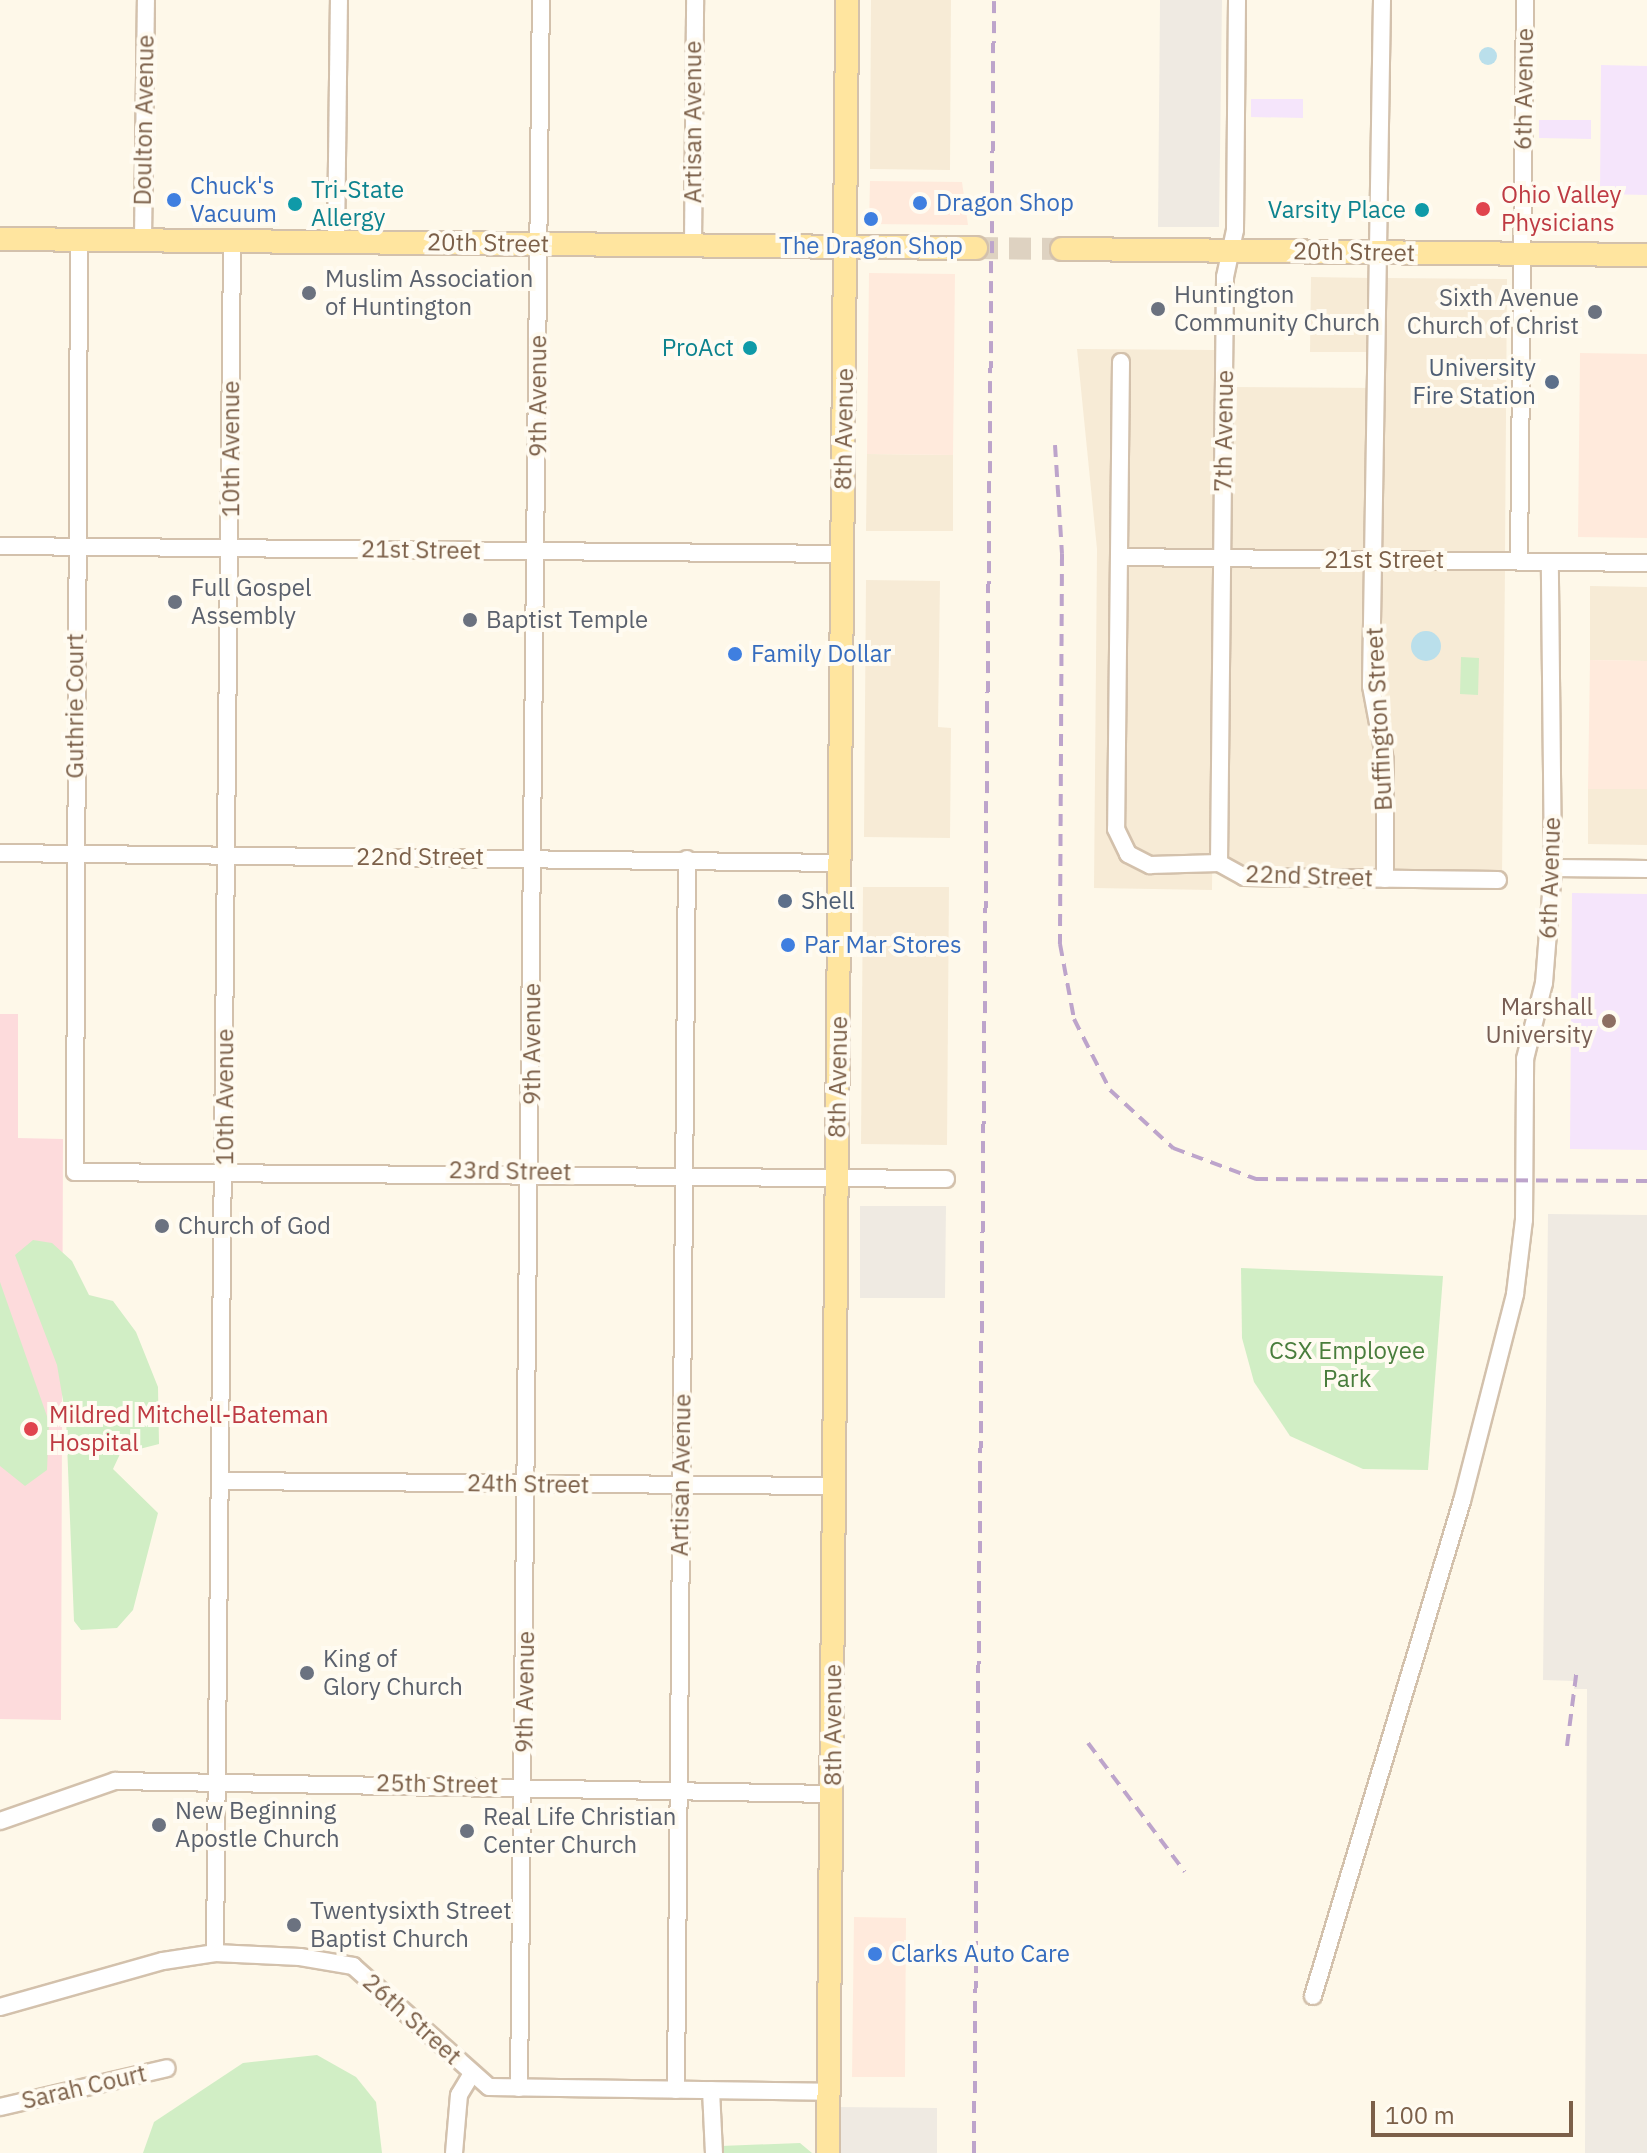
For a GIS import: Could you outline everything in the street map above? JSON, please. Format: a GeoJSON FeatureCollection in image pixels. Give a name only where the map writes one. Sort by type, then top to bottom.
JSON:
{"type":"FeatureCollection","features":[{"type":"Feature","properties":{"kind":"main road","name":"8th Avenue"},"geometry":{"type":"LineString","coordinates":[[828,2153],[847,0]]}},
{"type":"Feature","properties":{"kind":"main road","name":"20th Street"},"geometry":{"type":"LineString","coordinates":[[0,239],[976,248]]}},
{"type":"Feature","properties":{"kind":"main road","name":"20th Street"},"geometry":{"type":"LineString","coordinates":[[1062,249],[1647,255]]}},
{"type":"Feature","properties":{"kind":"street","name":"Doulton Avenue"},"geometry":{"type":"LineString","coordinates":[[143,240],[146,0]]}},
{"type":"Feature","properties":{"kind":"street"},"geometry":{"type":"LineString","coordinates":[[336,242],[339,0]]}},
{"type":"Feature","properties":{"kind":"street","name":"9th Avenue"},"geometry":{"type":"LineString","coordinates":[[519,2088],[528,1484],[541,0]]}},
{"type":"Feature","properties":{"kind":"street","name":"Artisan Avenue"},"geometry":{"type":"LineString","coordinates":[[693,245],[695,0]]}},
{"type":"Feature","properties":{"kind":"street","name":"7th Avenue"},"geometry":{"type":"LineString","coordinates":[[1219,863],[1237,0]]}},
{"type":"Feature","properties":{"kind":"street","name":"Buffington Street"},"geometry":{"type":"LineString","coordinates":[[1382,0],[1371,686],[1385,761],[1385,879]]}},
{"type":"Feature","properties":{"kind":"street","name":"6th Avenue"},"geometry":{"type":"LineString","coordinates":[[1519,561],[1525,0]]}},
{"type":"Feature","properties":{"kind":"street","name":"Guthrie Court"},"geometry":{"type":"LineString","coordinates":[[75,1172],[79,239]]}},
{"type":"Feature","properties":{"kind":"street","name":"10th Avenue"},"geometry":{"type":"LineString","coordinates":[[215,1953],[232,241]]}},
{"type":"Feature","properties":{"kind":"street"},"geometry":{"type":"LineString","coordinates":[[1120,557],[1121,362]]}},
{"type":"Feature","properties":{"kind":"street","name":"21st Street"},"geometry":{"type":"LineString","coordinates":[[0,546],[843,554]]}},
{"type":"Feature","properties":{"kind":"street","name":"21st Street"},"geometry":{"type":"LineString","coordinates":[[1120,557],[1647,563]]}},
{"type":"Feature","properties":{"kind":"street","name":"22nd Street"},"geometry":{"type":"LineString","coordinates":[[1120,557],[1116,829],[1128,854],[1150,865],[1219,863],[1244,877],[1498,880]]}},
{"type":"Feature","properties":{"kind":"street","name":"6th Avenue"},"geometry":{"type":"LineString","coordinates":[[1313,1996],[1480,1437],[1515,1294],[1525,1190],[1525,1059],[1544,983],[1553,868],[1550,564]]}},
{"type":"Feature","properties":{"kind":"street","name":"22nd Street"},"geometry":{"type":"LineString","coordinates":[[0,853],[839,863]]}},
{"type":"Feature","properties":{"kind":"street","name":"Artisan Avenue"},"geometry":{"type":"LineString","coordinates":[[676,2090],[687,859]]}},
{"type":"Feature","properties":{"kind":"street"},"geometry":{"type":"LineString","coordinates":[[1553,868],[1647,869]]}},
{"type":"Feature","properties":{"kind":"street","name":"23rd Street"},"geometry":{"type":"LineString","coordinates":[[75,1172],[684,1172],[946,1179]]}},
{"type":"Feature","properties":{"kind":"street","name":"24th Street"},"geometry":{"type":"LineString","coordinates":[[222,1481],[835,1486]]}},
{"type":"Feature","properties":{"kind":"street","name":"25th Street"},"geometry":{"type":"LineString","coordinates":[[0,1821],[95,1784],[217,1782],[832,1794]]}},
{"type":"Feature","properties":{"kind":"street","name":"26th Street"},"geometry":{"type":"LineString","coordinates":[[0,2007],[110,1972],[215,1953],[300,1957],[361,1968],[471,2075],[489,2087],[827,2092]]}},
{"type":"Feature","properties":{"kind":"street","name":"Sarah Court"},"geometry":{"type":"LineString","coordinates":[[0,2107],[167,2068]]}},
{"type":"Feature","properties":{"kind":"street"},"geometry":{"type":"LineString","coordinates":[[454,2153],[459,2095],[471,2075]]}},
{"type":"Feature","properties":{"kind":"street"},"geometry":{"type":"LineString","coordinates":[[711,2090],[714,2153]]}},
{"type":"Feature","properties":{"kind":"shaded area"},"geometry":{"type":"Polygon","coordinates":[[[871,0],[951,0],[950,170],[870,169],[871,0]]]}},
{"type":"Feature","properties":{"kind":"shaded area"},"geometry":{"type":"Polygon","coordinates":[[[1160,0],[1222,0],[1219,227],[1158,227],[1160,0]]]}},
{"type":"Feature","properties":{"kind":"shaded area"},"geometry":{"type":"Polygon","coordinates":[[[1601,65],[1647,66],[1647,195],[1600,194],[1601,65]]]}},
{"type":"Feature","properties":{"kind":"shaded area"},"geometry":{"type":"Polygon","coordinates":[[[1251,99],[1303,99],[1303,118],[1251,117],[1251,99]]]}},
{"type":"Feature","properties":{"kind":"shaded area"},"geometry":{"type":"Polygon","coordinates":[[[1539,120],[1591,120],[1591,139],[1539,138],[1539,120]]]}},
{"type":"Feature","properties":{"kind":"shaded area","name":"Dragon Shop"},"geometry":{"type":"Polygon","coordinates":[[[870,181],[962,182],[968,225],[869,224],[870,181]]]}},
{"type":"Feature","properties":{"kind":"shaded area"},"geometry":{"type":"Polygon","coordinates":[[[869,273],[955,274],[953,455],[867,454],[869,273]]]}},
{"type":"Feature","properties":{"kind":"shaded area"},"geometry":{"type":"Polygon","coordinates":[[[1311,277],[1372,278],[1371,352],[1310,352],[1311,277]]]}},
{"type":"Feature","properties":{"kind":"shaded area"},"geometry":{"type":"Polygon","coordinates":[[[1385,278],[1507,279],[1505,553],[1230,551],[1231,387],[1383,388],[1385,278]]]}},
{"type":"Feature","properties":{"kind":"shaded area"},"geometry":{"type":"Polygon","coordinates":[[[1077,349],[1217,350],[1212,890],[1094,888],[1097,549],[1077,349]]]}},
{"type":"Feature","properties":{"kind":"shaded area"},"geometry":{"type":"Polygon","coordinates":[[[1580,353],[1647,354],[1647,538],[1578,537],[1580,353]]]}},
{"type":"Feature","properties":{"kind":"shaded area"},"geometry":{"type":"Polygon","coordinates":[[[867,454],[953,455],[953,531],[866,531],[867,454]]]}},
{"type":"Feature","properties":{"kind":"shaded area"},"geometry":{"type":"Polygon","coordinates":[[[1230,566],[1505,569],[1502,877],[1227,875],[1230,566]]]}},
{"type":"Feature","properties":{"kind":"shaded area"},"geometry":{"type":"Polygon","coordinates":[[[866,580],[940,581],[938,727],[951,728],[950,838],[864,837],[866,580]]]}},
{"type":"Feature","properties":{"kind":"shaded area"},"geometry":{"type":"Polygon","coordinates":[[[1590,586],[1647,587],[1647,661],[1590,660],[1590,586]]]}},
{"type":"Feature","properties":{"kind":"shaded area"},"geometry":{"type":"Polygon","coordinates":[[[1590,660],[1647,661],[1647,789],[1588,789],[1590,660]]]}},
{"type":"Feature","properties":{"kind":"shaded area"},"geometry":{"type":"Polygon","coordinates":[[[1588,789],[1647,789],[1647,845],[1588,844],[1588,789]]]}},
{"type":"Feature","properties":{"kind":"shaded area"},"geometry":{"type":"Polygon","coordinates":[[[863,887],[949,887],[947,1145],[861,1144],[863,887]]]}},
{"type":"Feature","properties":{"kind":"shaded area","name":"Marshall University"},"geometry":{"type":"Polygon","coordinates":[[[1572,893],[1647,894],[1647,1150],[1570,1149],[1572,893]]]}},
{"type":"Feature","properties":{"kind":"shaded area","name":"Mildred Mitchell-Bateman Hospital"},"geometry":{"type":"Polygon","coordinates":[[[0,1014],[18,1014],[18,1138],[63,1139],[61,1720],[0,1719],[0,1014]]]}},
{"type":"Feature","properties":{"kind":"shaded area"},"geometry":{"type":"Polygon","coordinates":[[[860,1206],[946,1206],[945,1298],[860,1298],[860,1206]]]}},
{"type":"Feature","properties":{"kind":"shaded area"},"geometry":{"type":"Polygon","coordinates":[[[1548,1214],[1647,1215],[1647,2153],[1585,2153],[1587,1689],[1574,1689],[1574,1681],[1543,1680],[1548,1214]]]}},
{"type":"Feature","properties":{"kind":"shaded area"},"geometry":{"type":"Polygon","coordinates":[[[854,1917],[906,1918],[905,2077],[852,2077],[854,1917]]]}},
{"type":"Feature","properties":{"kind":"shaded area"},"geometry":{"type":"Polygon","coordinates":[[[836,2107],[937,2108],[937,2153],[841,2153],[836,2107]]]}},
{"type":"Feature","properties":{"kind":"green space"},"geometry":{"type":"Polygon","coordinates":[[[1461,657],[1479,658],[1478,695],[1460,694],[1461,657]]]}},
{"type":"Feature","properties":{"kind":"green space"},"geometry":{"type":"Polygon","coordinates":[[[33,1240],[52,1243],[72,1261],[89,1295],[113,1301],[136,1332],[158,1387],[159,1444],[120,1454],[113,1469],[158,1513],[133,1610],[117,1628],[81,1630],[74,1621],[66,1418],[57,1365],[15,1255],[33,1240]]]}},
{"type":"Feature","properties":{"kind":"green space","name":"CSX Employee Park"},"geometry":{"type":"Polygon","coordinates":[[[1241,1268],[1443,1276],[1428,1470],[1363,1469],[1290,1436],[1254,1382],[1242,1338],[1241,1268]]]}},
{"type":"Feature","properties":{"kind":"green space"},"geometry":{"type":"Polygon","coordinates":[[[0,1282],[49,1422],[47,1470],[25,1486],[0,1466],[0,1282]]]}},
{"type":"Feature","properties":{"kind":"green space"},"geometry":{"type":"Polygon","coordinates":[[[317,2055],[356,2077],[376,2102],[382,2153],[143,2153],[154,2122],[243,2063],[317,2055]]]}},
{"type":"Feature","properties":{"kind":"green space"},"geometry":{"type":"Polygon","coordinates":[[[800,2143],[812,2153],[721,2153],[721,2146],[800,2143]]]}},
{"type":"Feature","properties":{"kind":"water"},"geometry":{"type":"Polygon","coordinates":[[[1488,47],[1497,56],[1488,65],[1479,56],[1488,47]]]}},
{"type":"Feature","properties":{"kind":"water"},"geometry":{"type":"Polygon","coordinates":[[[1426,631],[1432,632],[1440,640],[1440,652],[1432,660],[1426,661],[1420,660],[1412,652],[1411,646],[1412,640],[1420,632],[1426,631]]]}},
{"type":"Feature","properties":{"kind":"tunnel"},"geometry":{"type":"LineString","coordinates":[[976,248],[1062,249]]}},
{"type":"Feature","properties":{"kind":"railway"},"geometry":{"type":"LineString","coordinates":[[974,2153],[994,0]]}},
{"type":"Feature","properties":{"kind":"railway"},"geometry":{"type":"LineString","coordinates":[[1055,445],[1062,554],[1060,944],[1074,1019],[1110,1090],[1173,1148],[1256,1179],[1647,1181]]}},
{"type":"Feature","properties":{"kind":"railway"},"geometry":{"type":"LineString","coordinates":[[1567,1746],[1577,1668]]}},
{"type":"Feature","properties":{"kind":"railway"},"geometry":{"type":"LineString","coordinates":[[1088,1743],[1185,1872]]}},
{"type":"Feature","properties":{"kind":"place","name":"Chuck's Vacuum"},"geometry":{"type":"Point","coordinates":[174,200]}},
{"type":"Feature","properties":{"kind":"place","name":"Dragon Shop"},"geometry":{"type":"Point","coordinates":[920,203]}},
{"type":"Feature","properties":{"kind":"place","name":"Tri-State Allergy"},"geometry":{"type":"Point","coordinates":[295,204]}},
{"type":"Feature","properties":{"kind":"place","name":"Ohio Valley Physicians"},"geometry":{"type":"Point","coordinates":[1483,209]}},
{"type":"Feature","properties":{"kind":"place","name":"Varsity Place"},"geometry":{"type":"Point","coordinates":[1422,210]}},
{"type":"Feature","properties":{"kind":"place","name":"The Dragon Shop"},"geometry":{"type":"Point","coordinates":[871,219]}},
{"type":"Feature","properties":{"kind":"place","name":"Muslim Association of Huntington"},"geometry":{"type":"Point","coordinates":[309,293]}},
{"type":"Feature","properties":{"kind":"place","name":"Huntington Community Church"},"geometry":{"type":"Point","coordinates":[1158,309]}},
{"type":"Feature","properties":{"kind":"place","name":"Sixth Avenue Church of Christ"},"geometry":{"type":"Point","coordinates":[1595,312]}},
{"type":"Feature","properties":{"kind":"place","name":"ProAct"},"geometry":{"type":"Point","coordinates":[750,348]}},
{"type":"Feature","properties":{"kind":"place","name":"University Fire Station"},"geometry":{"type":"Point","coordinates":[1552,382]}},
{"type":"Feature","properties":{"kind":"place","name":"Full Gospel Assembly"},"geometry":{"type":"Point","coordinates":[175,602]}},
{"type":"Feature","properties":{"kind":"place","name":"Baptist Temple"},"geometry":{"type":"Point","coordinates":[470,620]}},
{"type":"Feature","properties":{"kind":"place","name":"Family Dollar"},"geometry":{"type":"Point","coordinates":[735,654]}},
{"type":"Feature","properties":{"kind":"place","name":"Shell"},"geometry":{"type":"Point","coordinates":[785,901]}},
{"type":"Feature","properties":{"kind":"place","name":"Par Mar Stores"},"geometry":{"type":"Point","coordinates":[788,945]}},
{"type":"Feature","properties":{"kind":"place","name":"Marshall University"},"geometry":{"type":"Point","coordinates":[1609,1021]}},
{"type":"Feature","properties":{"kind":"place","name":"Church of God"},"geometry":{"type":"Point","coordinates":[162,1226]}},
{"type":"Feature","properties":{"kind":"place","name":"Mildred Mitchell-Bateman Hospital"},"geometry":{"type":"Point","coordinates":[31,1429]}},
{"type":"Feature","properties":{"kind":"place","name":"King of Glory Church"},"geometry":{"type":"Point","coordinates":[307,1673]}},
{"type":"Feature","properties":{"kind":"place","name":"New Beginning Apostle Church"},"geometry":{"type":"Point","coordinates":[159,1825]}},
{"type":"Feature","properties":{"kind":"place","name":"Real Life Christian Center Church"},"geometry":{"type":"Point","coordinates":[467,1831]}},
{"type":"Feature","properties":{"kind":"place","name":"Twentysixth Street Baptist Church"},"geometry":{"type":"Point","coordinates":[294,1925]}},
{"type":"Feature","properties":{"kind":"place","name":"Clarks Auto Care"},"geometry":{"type":"Point","coordinates":[875,1954]}}]}
